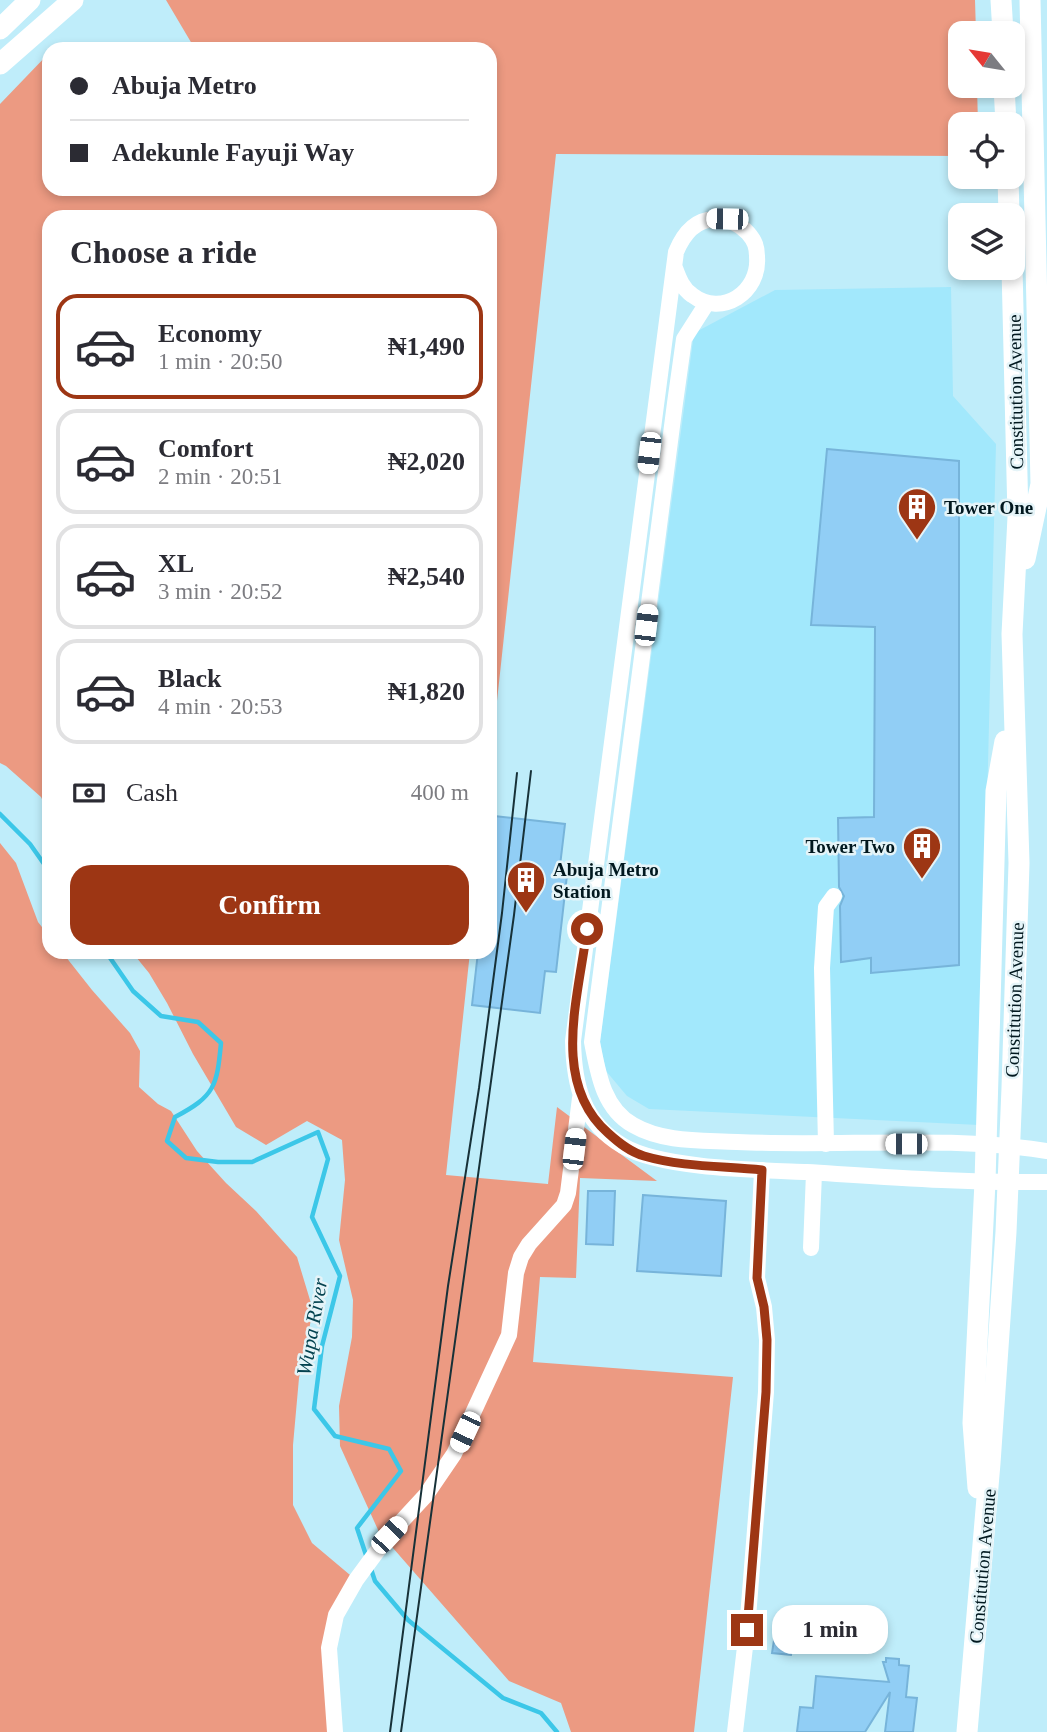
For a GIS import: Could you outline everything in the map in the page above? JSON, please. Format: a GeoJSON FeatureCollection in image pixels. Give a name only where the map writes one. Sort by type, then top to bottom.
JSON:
{"type":"FeatureCollection","features":[{"type":"Feature","properties":{"kind":"main road"},"geometry":{"type":"LineString","coordinates":[[0,64],[73,0]]}},
{"type":"Feature","properties":{"kind":"main road"},"geometry":{"type":"LineString","coordinates":[[1001,0],[1002,21]]}},
{"type":"Feature","properties":{"kind":"main road","name":"Constitution Avenue"},"geometry":{"type":"LineString","coordinates":[[1013,602],[1032,534],[1041,484],[1030,0]]}},
{"type":"Feature","properties":{"kind":"main road"},"geometry":{"type":"LineString","coordinates":[[0,29],[24,2]]}},
{"type":"Feature","properties":{"kind":"main road","name":"Constitution Avenue"},"geometry":{"type":"LineString","coordinates":[[967,1732],[1006,1232],[1012,1088],[1018,863],[1013,602],[1018,517],[1012,280]]}},
{"type":"Feature","properties":{"kind":"main road"},"geometry":{"type":"LineString","coordinates":[[983,1549],[973,1423],[985,1182],[996,791],[1013,690]]}},
{"type":"Feature","properties":{"kind":"street"},"geometry":{"type":"LineString","coordinates":[[335,1732],[329,1648],[337,1615],[356,1580],[389,1535],[426,1495],[454,1454],[506,1345],[512,1325],[516,1273],[521,1257],[529,1244],[564,1205],[568,1193],[580,1098],[574,1071],[573,1041],[676,252],[683,236],[695,225],[710,219],[727,219],[742,226],[757,246],[758,271],[752,286],[739,298],[724,303],[707,303],[692,296],[681,284],[675,268]]}},
{"type":"Feature","properties":{"kind":"street"},"geometry":{"type":"LineString","coordinates":[[707,303],[690,327],[682,352],[592,1042],[603,1090],[615,1109],[631,1124],[651,1133],[676,1139],[826,1144],[986,1144],[1047,1151]]}},
{"type":"Feature","properties":{"kind":"street"},"geometry":{"type":"LineString","coordinates":[[826,1144],[822,968],[826,907],[834,896]]}},
{"type":"Feature","properties":{"kind":"street"},"geometry":{"type":"LineString","coordinates":[[580,1098],[599,1125],[621,1145],[643,1156],[670,1161],[814,1173],[985,1182],[1047,1182]]}},
{"type":"Feature","properties":{"kind":"street"},"geometry":{"type":"LineString","coordinates":[[736,1732],[766,1392],[767,1340],[764,1307],[757,1278],[762,1170]]}},
{"type":"Feature","properties":{"kind":"street"},"geometry":{"type":"LineString","coordinates":[[811,1248],[814,1173]]}},
{"type":"Feature","properties":{"kind":"shaded area"},"geometry":{"type":"Polygon","coordinates":[[[166,0],[975,0],[976,21],[948,21],[948,98],[977,98],[978,112],[948,112],[948,156],[556,154],[497,701],[497,210],[42,210],[42,799],[0,763],[0,104],[42,60],[42,196],[497,196],[497,42],[191,42],[166,0]]]}},
{"type":"Feature","properties":{"kind":"shaded area"},"geometry":{"type":"Polygon","coordinates":[[[951,287],[953,396],[996,444],[979,1125],[649,1109],[627,1096],[606,1071],[600,1042],[694,333],[775,290],[951,287]]]}},
{"type":"Feature","properties":{"kind":"shaded area"},"geometry":{"type":"Polygon","coordinates":[[[0,843],[16,863],[42,927],[42,959],[68,959],[130,1033],[140,1051],[139,1087],[158,1104],[171,1111],[197,1151],[297,1257],[313,1310],[299,1378],[293,1445],[293,1505],[312,1543],[356,1580],[336,1615],[335,1732],[0,1732],[0,843]]]}},
{"type":"Feature","properties":{"kind":"shaded area"},"geometry":{"type":"Polygon","coordinates":[[[138,959],[469,959],[446,1175],[548,1184],[557,1107],[657,1181],[580,1178],[576,1278],[540,1277],[533,1362],[733,1377],[694,1732],[571,1732],[561,1703],[509,1681],[379,1532],[340,1446],[339,1406],[352,1337],[353,1300],[339,1240],[345,1180],[342,1140],[307,1121],[266,1145],[236,1127],[149,973],[138,959]]]}},
{"type":"Feature","properties":{"kind":"shaded area"},"geometry":{"type":"Polygon","coordinates":[[[830,1623],[864,1627],[861,1649],[827,1644],[830,1623]]]}},
{"type":"Feature","properties":{"kind":"building"},"geometry":{"type":"Polygon","coordinates":[[[827,449],[959,461],[959,965],[871,973],[871,958],[841,962],[840,906],[844,896],[839,887],[838,818],[874,817],[875,627],[811,625],[827,449]]]}},
{"type":"Feature","properties":{"kind":"building","name":"Abuja Metro Station"},"geometry":{"type":"Polygon","coordinates":[[[497,816],[565,824],[559,874],[567,875],[556,972],[545,971],[540,1013],[472,1005],[477,959],[497,959],[497,816]]]}},
{"type":"Feature","properties":{"kind":"building"},"geometry":{"type":"Polygon","coordinates":[[[588,1191],[615,1191],[613,1245],[586,1244],[588,1191]]]}},
{"type":"Feature","properties":{"kind":"building"},"geometry":{"type":"Polygon","coordinates":[[[643,1195],[726,1201],[721,1276],[637,1271],[643,1195]]]}},
{"type":"Feature","properties":{"kind":"building"},"geometry":{"type":"Polygon","coordinates":[[[778,1614],[819,1619],[815,1645],[793,1642],[791,1655],[772,1653],[778,1614]]]}},
{"type":"Feature","properties":{"kind":"building"},"geometry":{"type":"Polygon","coordinates":[[[886,1658],[899,1659],[899,1665],[909,1666],[906,1697],[917,1698],[913,1732],[885,1732],[890,1692],[865,1732],[797,1732],[800,1707],[813,1708],[816,1676],[889,1682],[883,1662],[886,1662],[886,1658]]]}},
{"type":"Feature","properties":{"kind":"waterway","name":"Wupa River"},"geometry":{"type":"LineString","coordinates":[[0,814],[30,844],[42,861]]}},
{"type":"Feature","properties":{"kind":"waterway","name":"Wupa River"},"geometry":{"type":"LineString","coordinates":[[111,959],[133,991],[161,1016],[198,1022],[221,1043],[218,1070],[212,1088],[198,1103],[175,1117],[167,1141],[186,1158],[252,1162],[318,1132],[328,1159],[312,1217],[340,1276],[322,1346],[314,1409],[335,1436],[389,1449],[401,1471],[357,1528],[367,1558]]}},
{"type":"Feature","properties":{"kind":"waterway","name":"Wupa River"},"geometry":{"type":"LineString","coordinates":[[370,1566],[375,1581],[408,1620],[503,1698],[541,1713],[557,1732]]}},
{"type":"Feature","properties":{"kind":"tram line"},"geometry":{"type":"LineString","coordinates":[[401,1732],[514,915],[531,771]]}},
{"type":"Feature","properties":{"kind":"tram line"},"geometry":{"type":"LineString","coordinates":[[497,951],[517,773]]}},
{"type":"Feature","properties":{"kind":"tram line"},"geometry":{"type":"LineString","coordinates":[[390,1732],[448,1286],[496,959]]}},
{"type":"Feature","properties":{"kind":"place","name":"Tower One"},"geometry":{"type":"Point","coordinates":[917,541]}},
{"type":"Feature","properties":{"kind":"place","name":"Tower Two"},"geometry":{"type":"Point","coordinates":[922,880]}},
{"type":"Feature","properties":{"kind":"place","name":"Abuja Metro Station"},"geometry":{"type":"Point","coordinates":[526,914]}},
{"type":"Feature","properties":{"kind":"route"},"geometry":{"type":"LineString","coordinates":[[587,929],[573,1041],[574,1071],[580,1098],[599,1125],[621,1145],[643,1156],[762,1170],[757,1278],[764,1307],[767,1340],[766,1392],[747,1630]]}}]}
